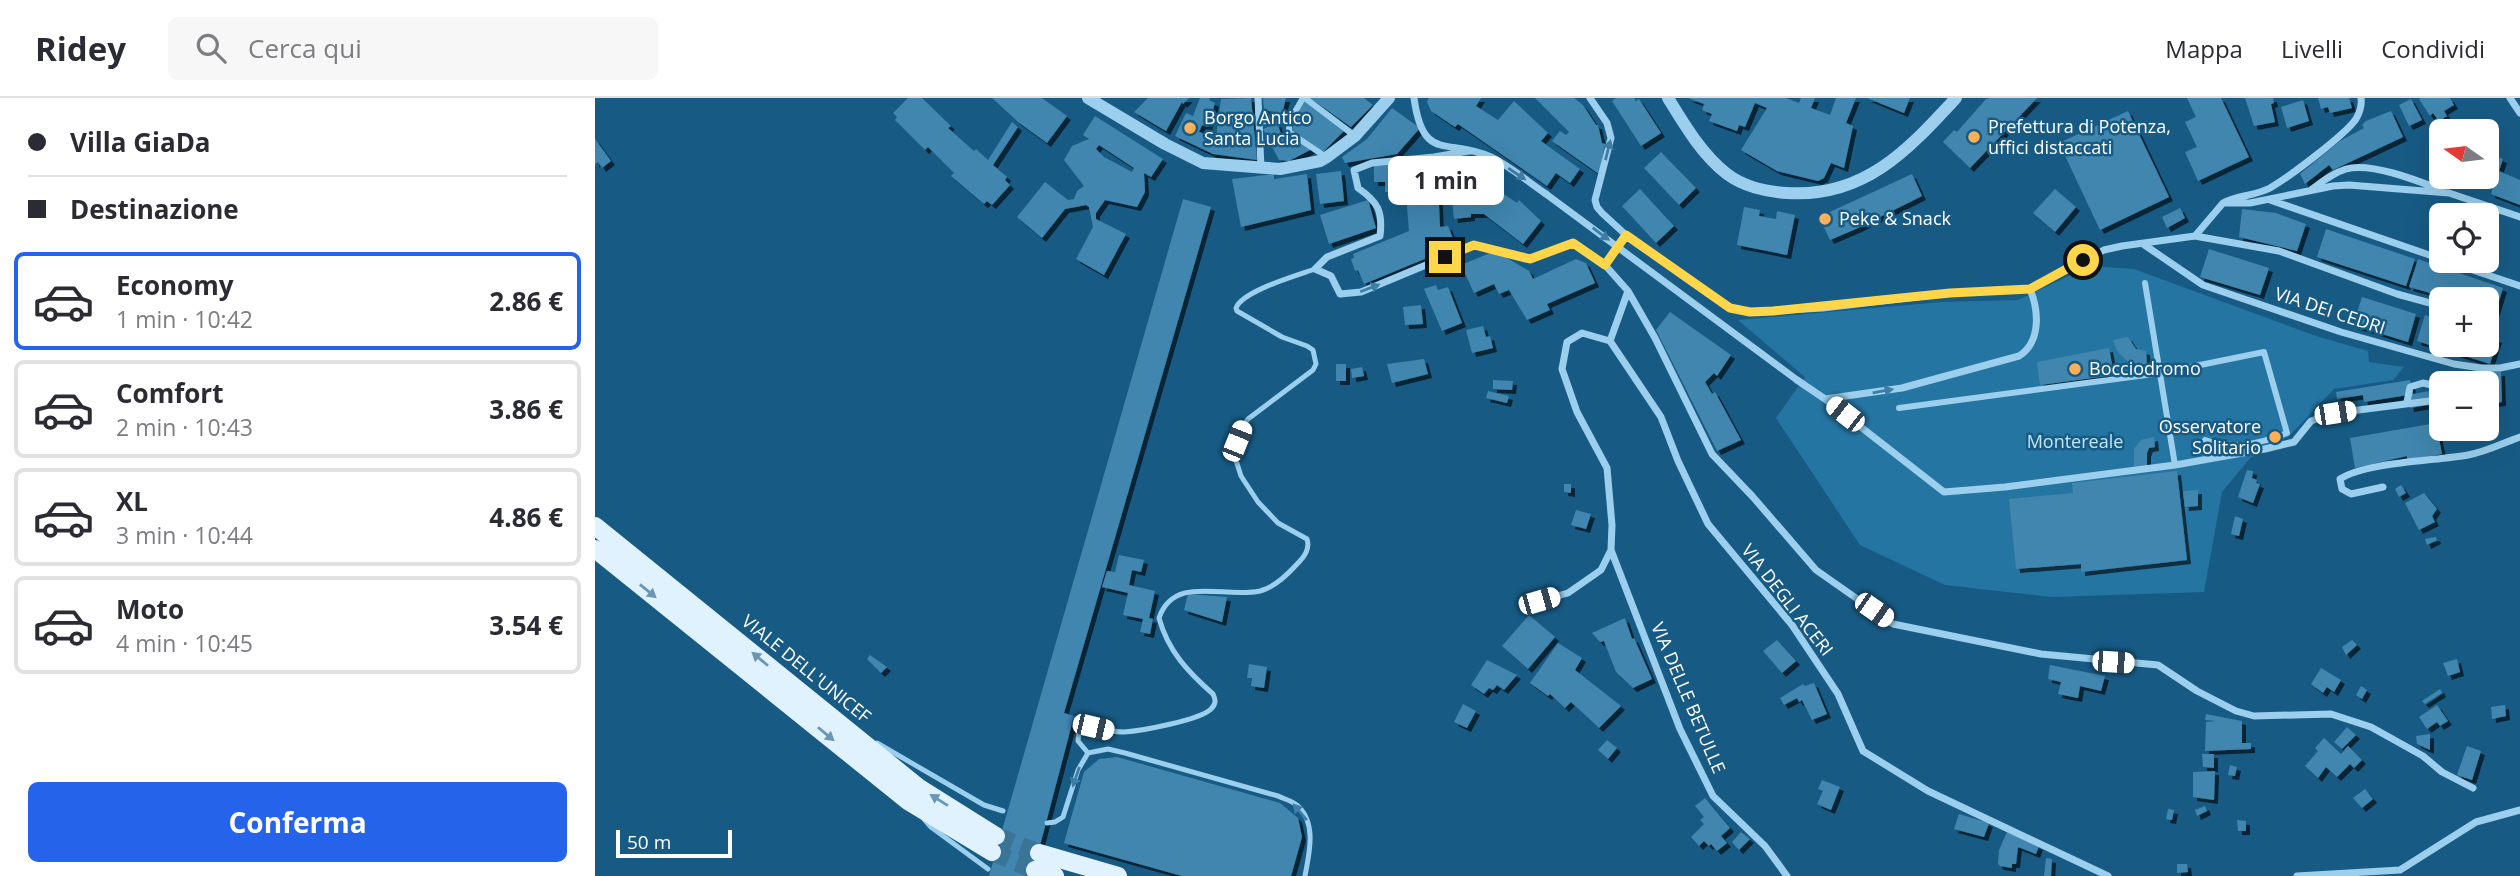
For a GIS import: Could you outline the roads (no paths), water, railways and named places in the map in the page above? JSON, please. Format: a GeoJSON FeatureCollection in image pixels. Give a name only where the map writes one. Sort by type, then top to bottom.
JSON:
{"type":"FeatureCollection","features":[{"type":"Feature","properties":{"kind":"main road","name":"VIALE DELL'UNICEF"},"geometry":{"type":"LineString","coordinates":[[595,526],[817,704],[992,852],[908,801],[595,549]]}},
{"type":"Feature","properties":{"kind":"main road"},"geometry":{"type":"LineString","coordinates":[[1055,876],[1037,861],[1118,876]]}},
{"type":"Feature","properties":{"kind":"street"},"geometry":{"type":"LineString","coordinates":[[1089,98],[1165,144],[1203,163],[1280,169],[1323,159],[1355,136],[1389,98]]}},
{"type":"Feature","properties":{"kind":"street"},"geometry":{"type":"LineString","coordinates":[[1258,98],[1261,168]]}},
{"type":"Feature","properties":{"kind":"street"},"geometry":{"type":"LineString","coordinates":[[1323,159],[1289,132],[1289,122],[1304,98],[1355,136]]}},
{"type":"Feature","properties":{"kind":"street"},"geometry":{"type":"LineString","coordinates":[[1414,98],[1417,118],[1426,137],[1436,145],[1494,158],[1825,399],[1944,492],[2005,487],[2175,465],[2265,449],[2294,442],[2311,421],[2335,413],[2437,400],[2440,387],[2423,383],[2410,387],[2407,402]]}},
{"type":"Feature","properties":{"kind":"street"},"geometry":{"type":"LineString","coordinates":[[1590,98],[1607,123],[1611,138],[1595,200],[1597,207],[1626,235],[1730,308],[1750,312],[1950,293],[2030,289],[2104,250],[2195,236],[2279,251],[2429,302]]}},
{"type":"Feature","properties":{"kind":"street"},"geometry":{"type":"LineString","coordinates":[[1668,98],[1716,165],[1729,175],[1755,188],[1801,194],[1829,192],[1849,186],[1889,164],[1915,142],[1956,98]]}},
{"type":"Feature","properties":{"kind":"street"},"geometry":{"type":"LineString","coordinates":[[2195,236],[2223,203],[2269,188],[2316,155],[2355,120],[2362,104],[2361,98]]}},
{"type":"Feature","properties":{"kind":"street"},"geometry":{"type":"LineString","coordinates":[[2510,98],[2520,113]]}},
{"type":"Feature","properties":{"kind":"street"},"geometry":{"type":"LineString","coordinates":[[1260,121],[1289,122]]}},
{"type":"Feature","properties":{"kind":"street"},"geometry":{"type":"LineString","coordinates":[[1469,151],[1372,163],[1354,170],[1357,188],[1371,197],[1378,207],[1382,221],[1380,236],[1327,257],[1315,269],[1331,276],[1340,294],[1361,292],[1474,245],[1530,259],[1573,243],[1605,265],[1628,290],[1655,338],[1712,454],[1816,570],[1893,624],[2041,654],[2158,666],[2197,691],[2237,711],[2254,716],[2331,714],[2371,727],[2423,756],[2442,772],[2473,788]]}},
{"type":"Feature","properties":{"kind":"street"},"geometry":{"type":"LineString","coordinates":[[2308,191],[2332,175],[2354,168],[2397,175],[2520,218]]}},
{"type":"Feature","properties":{"kind":"street"},"geometry":{"type":"LineString","coordinates":[[2223,203],[2270,200],[2349,185],[2449,193]]}},
{"type":"Feature","properties":{"kind":"street"},"geometry":{"type":"LineString","coordinates":[[2270,200],[2429,255]]}},
{"type":"Feature","properties":{"kind":"street"},"geometry":{"type":"LineString","coordinates":[[1605,265],[1626,235]]}},
{"type":"Feature","properties":{"kind":"street","name":"VIA DEI CEDRI"},"geometry":{"type":"LineString","coordinates":[[2143,244],[2203,285],[2341,332],[2454,364],[2481,368],[2520,364]]}},
{"type":"Feature","properties":{"kind":"street"},"geometry":{"type":"LineString","coordinates":[[2482,273],[2520,286]]}},
{"type":"Feature","properties":{"kind":"street"},"geometry":{"type":"LineString","coordinates":[[2145,283],[2175,465]]}},
{"type":"Feature","properties":{"kind":"street"},"geometry":{"type":"LineString","coordinates":[[1825,399],[1902,388],[2019,356],[2030,346],[2037,322],[2037,309],[2030,289]]}},
{"type":"Feature","properties":{"kind":"street"},"geometry":{"type":"LineString","coordinates":[[1610,341],[1628,290]]}},
{"type":"Feature","properties":{"kind":"street","name":"VIA DELLE BETULLE"},"geometry":{"type":"LineString","coordinates":[[1610,341],[1582,333],[1567,342],[1562,369],[1577,412],[1607,468],[1612,526],[1611,550],[1676,718],[1713,796],[1765,846],[1787,876]]}},
{"type":"Feature","properties":{"kind":"street","name":"VIA DEGLI ACERI"},"geometry":{"type":"LineString","coordinates":[[1610,341],[1661,417],[1678,461],[1708,524],[1792,625],[1838,694],[1863,751],[1928,791],[2108,876]]}},
{"type":"Feature","properties":{"kind":"street"},"geometry":{"type":"LineString","coordinates":[[1899,408],[2161,373],[2264,352],[2287,433],[2261,443],[2241,445],[2221,446],[2205,440]]}},
{"type":"Feature","properties":{"kind":"street"},"geometry":{"type":"LineString","coordinates":[[2383,487],[2351,494],[2341,489],[2340,479],[2348,473],[2388,465],[2472,455],[2520,437]]}},
{"type":"Feature","properties":{"kind":"street"},"geometry":{"type":"LineString","coordinates":[[1539,601],[1568,593],[1601,570],[1611,550]]}},
{"type":"Feature","properties":{"kind":"street"},"geometry":{"type":"LineString","coordinates":[[2297,876],[2400,870],[2476,822],[2520,810]]}},
{"type":"Feature","properties":{"kind":"lane"},"geometry":{"type":"LineString","coordinates":[[1088,753],[1078,741],[1079,732],[1085,727],[1116,732],[1152,729],[1206,712],[1215,704],[1213,694],[1189,673],[1172,651],[1159,618],[1167,601],[1179,593],[1260,591],[1277,583],[1301,560],[1307,550],[1307,539],[1278,523],[1258,502],[1241,476],[1234,454],[1243,426],[1313,370],[1315,356],[1313,350],[1307,346],[1282,337],[1236,308],[1241,301],[1266,287],[1315,269]]}},
{"type":"Feature","properties":{"kind":"lane"},"geometry":{"type":"LineString","coordinates":[[817,704],[893,754],[984,805],[1003,811]]}},
{"type":"Feature","properties":{"kind":"lane"},"geometry":{"type":"LineString","coordinates":[[1047,823],[1063,817],[1078,770],[1088,753],[1108,749],[1278,796],[1298,806],[1307,819],[1311,837],[1305,876]]}},
{"type":"Feature","properties":{"kind":"tunnel"},"geometry":{"type":"LineString","coordinates":[[996,836],[1039,853]]}},
{"type":"Feature","properties":{"kind":"tunnel"},"geometry":{"type":"LineString","coordinates":[[992,852],[1035,870]]}},
{"type":"Feature","properties":{"kind":"place","name":"Borgo Antico Santa Lucia"},"geometry":{"type":"Point","coordinates":[1190,128]}},
{"type":"Feature","properties":{"kind":"place","name":"Prefettura di Potenza, uffici distaccati"},"geometry":{"type":"Point","coordinates":[1974,137]}},
{"type":"Feature","properties":{"kind":"place","name":"Peke & Snack"},"geometry":{"type":"Point","coordinates":[1825,219]}},
{"type":"Feature","properties":{"kind":"place","name":"Bocciodromo"},"geometry":{"type":"Point","coordinates":[2075,369]}},
{"type":"Feature","properties":{"kind":"place","name":"Osservatore Solitario"},"geometry":{"type":"Point","coordinates":[2275,437]}},
{"type":"Feature","properties":{"kind":"park label","name":"Montereale"},"geometry":{"type":"Point","coordinates":[2075,442]}}]}
